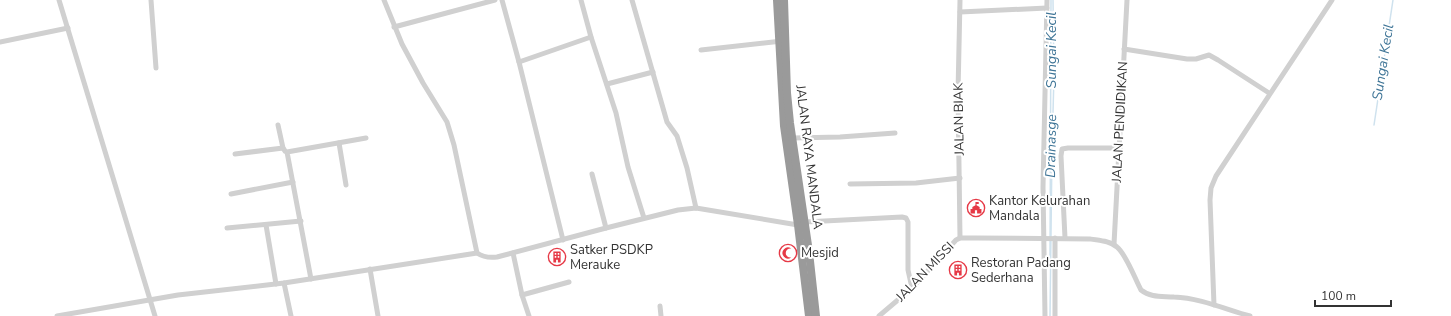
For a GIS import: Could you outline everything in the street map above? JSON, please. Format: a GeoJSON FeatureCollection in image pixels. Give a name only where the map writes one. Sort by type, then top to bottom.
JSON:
{"type":"FeatureCollection","features":[{"type":"Feature","properties":{"kind":"highway","name":"JALAN RAYA MANDALA"},"geometry":{"type":"LineString","coordinates":[[777,0],[801,224],[809,316]]}},
{"type":"Feature","properties":{"kind":"highway","name":"JALAN RAYA MANDALA"},"geometry":{"type":"LineString","coordinates":[[784,0],[782,41],[784,126],[816,316]]}},
{"type":"Feature","properties":{"kind":"street"},"geometry":{"type":"LineString","coordinates":[[59,0],[155,316]]}},
{"type":"Feature","properties":{"kind":"street"},"geometry":{"type":"LineString","coordinates":[[151,0],[156,68]]}},
{"type":"Feature","properties":{"kind":"street"},"geometry":{"type":"LineString","coordinates":[[384,0],[394,27],[420,78],[447,122],[454,145],[477,253]]}},
{"type":"Feature","properties":{"kind":"street"},"geometry":{"type":"LineString","coordinates":[[394,27],[495,0]]}},
{"type":"Feature","properties":{"kind":"street"},"geometry":{"type":"LineString","coordinates":[[502,0],[519,62],[563,240]]}},
{"type":"Feature","properties":{"kind":"street"},"geometry":{"type":"LineString","coordinates":[[581,0],[591,37],[616,113],[628,167],[644,218]]}},
{"type":"Feature","properties":{"kind":"street"},"geometry":{"type":"LineString","coordinates":[[632,0],[667,122],[677,136],[687,168],[696,208]]}},
{"type":"Feature","properties":{"kind":"street","name":"JALAN BIAK"},"geometry":{"type":"LineString","coordinates":[[960,0],[958,93],[960,238]]}},
{"type":"Feature","properties":{"kind":"street"},"geometry":{"type":"LineString","coordinates":[[1047,0],[1044,173],[1055,316]]}},
{"type":"Feature","properties":{"kind":"street","name":"JALAN PENDIDIKAN"},"geometry":{"type":"LineString","coordinates":[[1114,244],[1127,0]]}},
{"type":"Feature","properties":{"kind":"street"},"geometry":{"type":"LineString","coordinates":[[1214,305],[1210,200],[1212,184],[1269,93],[1332,0]]}},
{"type":"Feature","properties":{"kind":"street"},"geometry":{"type":"LineString","coordinates":[[960,12],[1047,8]]}},
{"type":"Feature","properties":{"kind":"street"},"geometry":{"type":"LineString","coordinates":[[0,42],[68,28]]}},
{"type":"Feature","properties":{"kind":"street"},"geometry":{"type":"LineString","coordinates":[[519,62],[591,37]]}},
{"type":"Feature","properties":{"kind":"street"},"geometry":{"type":"LineString","coordinates":[[701,50],[782,41]]}},
{"type":"Feature","properties":{"kind":"street"},"geometry":{"type":"LineString","coordinates":[[1124,49],[1187,59],[1196,59],[1209,55],[1269,93]]}},
{"type":"Feature","properties":{"kind":"street"},"geometry":{"type":"LineString","coordinates":[[607,84],[653,72]]}},
{"type":"Feature","properties":{"kind":"street"},"geometry":{"type":"LineString","coordinates":[[278,125],[293,182],[311,279]]}},
{"type":"Feature","properties":{"kind":"street"},"geometry":{"type":"LineString","coordinates":[[792,138],[840,137],[895,133]]}},
{"type":"Feature","properties":{"kind":"street"},"geometry":{"type":"LineString","coordinates":[[235,154],[285,150],[366,138]]}},
{"type":"Feature","properties":{"kind":"street"},"geometry":{"type":"LineString","coordinates":[[339,143],[346,185]]}},
{"type":"Feature","properties":{"kind":"street"},"geometry":{"type":"LineString","coordinates":[[1066,238],[1061,156],[1062,150],[1068,148],[1120,148]]}},
{"type":"Feature","properties":{"kind":"street"},"geometry":{"type":"LineString","coordinates":[[592,174],[606,228]]}},
{"type":"Feature","properties":{"kind":"street"},"geometry":{"type":"LineString","coordinates":[[850,184],[916,183],[960,178]]}},
{"type":"Feature","properties":{"kind":"street"},"geometry":{"type":"LineString","coordinates":[[231,194],[293,182]]}},
{"type":"Feature","properties":{"kind":"street"},"geometry":{"type":"LineString","coordinates":[[57,316],[178,295],[284,283],[477,253],[493,258],[644,218],[678,210],[696,208],[801,224],[902,217],[906,218],[908,222],[908,270],[912,288]]}},
{"type":"Feature","properties":{"kind":"street"},"geometry":{"type":"LineString","coordinates":[[227,228],[301,221]]}},
{"type":"Feature","properties":{"kind":"street"},"geometry":{"type":"LineString","coordinates":[[266,225],[276,284]]}},
{"type":"Feature","properties":{"kind":"street","name":"JALAN MISSI"},"geometry":{"type":"LineString","coordinates":[[879,316],[912,288],[940,257],[960,238],[1095,239],[1114,244]]}},
{"type":"Feature","properties":{"kind":"street"},"geometry":{"type":"LineString","coordinates":[[1045,316],[1049,238]]}},
{"type":"Feature","properties":{"kind":"street"},"geometry":{"type":"LineString","coordinates":[[1114,244],[1120,250],[1141,290],[1146,294],[1152,296],[1189,298],[1250,316]]}},
{"type":"Feature","properties":{"kind":"street"},"geometry":{"type":"LineString","coordinates":[[513,253],[522,295],[529,316]]}},
{"type":"Feature","properties":{"kind":"street"},"geometry":{"type":"LineString","coordinates":[[370,269],[378,316]]}},
{"type":"Feature","properties":{"kind":"street"},"geometry":{"type":"LineString","coordinates":[[522,295],[569,282]]}},
{"type":"Feature","properties":{"kind":"street"},"geometry":{"type":"LineString","coordinates":[[284,283],[291,316]]}},
{"type":"Feature","properties":{"kind":"street"},"geometry":{"type":"LineString","coordinates":[[660,306],[661,316]]}},
{"type":"Feature","properties":{"kind":"waterway","name":"Sungai Kecil"},"geometry":{"type":"LineString","coordinates":[[1050,264],[1051,0]]}},
{"type":"Feature","properties":{"kind":"waterway","name":"Sungai Kecil"},"geometry":{"type":"LineString","coordinates":[[1050,316],[1054,75],[1053,0]]}},
{"type":"Feature","properties":{"kind":"waterway","name":"Sungai Kecil"},"geometry":{"type":"LineString","coordinates":[[1374,125],[1393,0]]}},
{"type":"Feature","properties":{"kind":"place","name":"Kantor Kelurahan Mandala"},"geometry":{"type":"Point","coordinates":[976,208]}},
{"type":"Feature","properties":{"kind":"place","name":"Mesjid"},"geometry":{"type":"Point","coordinates":[788,253]}},
{"type":"Feature","properties":{"kind":"place","name":"Satker PSDKP Merauke"},"geometry":{"type":"Point","coordinates":[557,257]}},
{"type":"Feature","properties":{"kind":"place","name":"Restoran Padang Sederhana"},"geometry":{"type":"Point","coordinates":[958,270]}},
{"type":"Feature","properties":{"kind":"water label","name":"Drainasge"},"geometry":{"type":"Point","coordinates":[1051,146]}}]}
